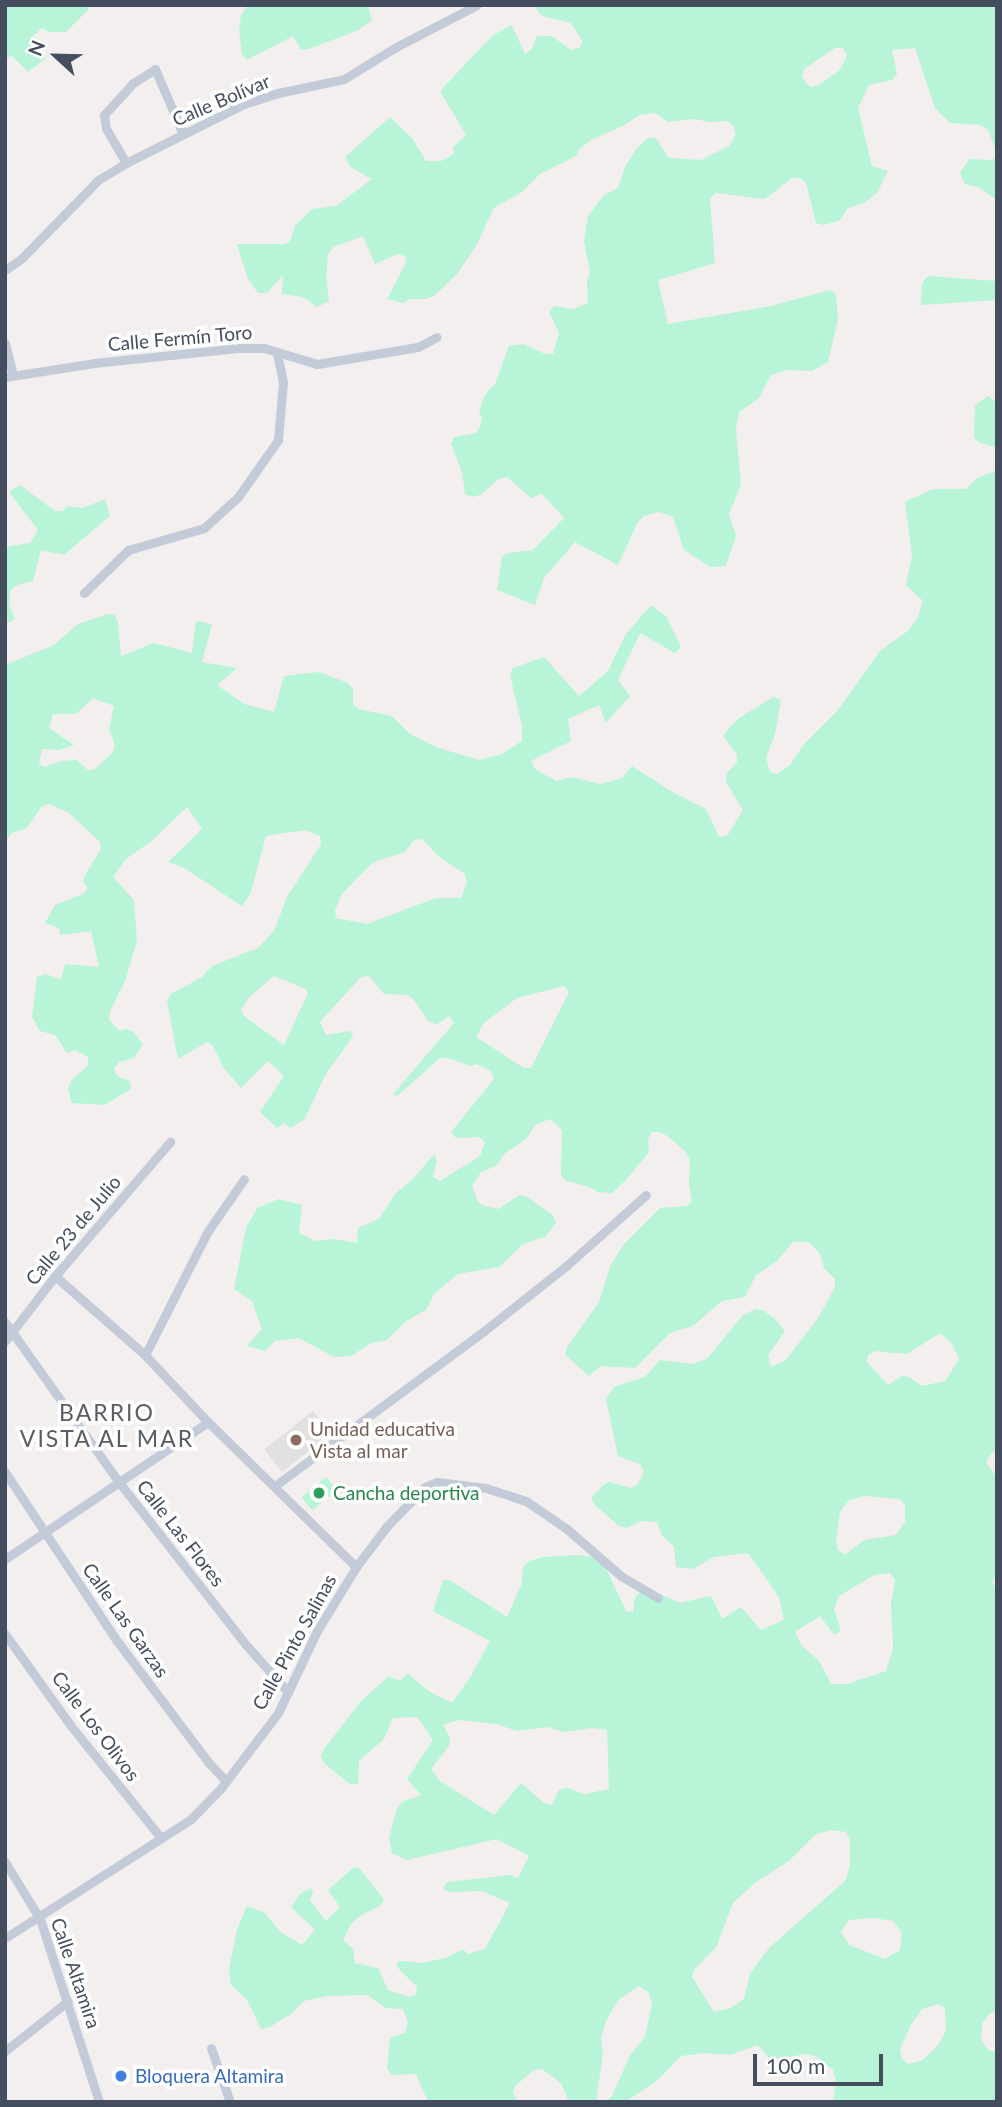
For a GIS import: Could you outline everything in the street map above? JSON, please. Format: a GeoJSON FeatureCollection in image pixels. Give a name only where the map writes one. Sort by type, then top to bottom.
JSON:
{"type":"FeatureCollection","features":[{"type":"Feature","properties":{"kind":"street","name":"Calle Bolívar"},"geometry":{"type":"LineString","coordinates":[[5,270],[21,259],[70,205],[98,180],[126,163],[244,104],[278,93],[344,79],[396,47],[477,5]]}},
{"type":"Feature","properties":{"kind":"street"},"geometry":{"type":"LineString","coordinates":[[126,163],[106,129],[104,115],[133,83],[155,69],[183,134]]}},
{"type":"Feature","properties":{"kind":"street","name":"Calle Fermín Toro"},"geometry":{"type":"LineString","coordinates":[[9,376],[94,363],[240,348],[264,348],[317,364],[418,347],[437,337]]}},
{"type":"Feature","properties":{"kind":"street"},"geometry":{"type":"LineString","coordinates":[[5,344],[9,376]]}},
{"type":"Feature","properties":{"kind":"street"},"geometry":{"type":"LineString","coordinates":[[84,593],[128,550],[204,528],[238,498],[278,440],[283,382],[277,353]]}},
{"type":"Feature","properties":{"kind":"street","name":"Calle 23 de Julio"},"geometry":{"type":"LineString","coordinates":[[5,1341],[55,1276],[170,1142]]}},
{"type":"Feature","properties":{"kind":"street"},"geometry":{"type":"LineString","coordinates":[[145,1355],[208,1231],[244,1179]]}},
{"type":"Feature","properties":{"kind":"street"},"geometry":{"type":"LineString","coordinates":[[276,1485],[484,1331],[566,1266],[646,1195]]}},
{"type":"Feature","properties":{"kind":"street"},"geometry":{"type":"LineString","coordinates":[[55,1276],[145,1355],[208,1422],[276,1485],[356,1567]]}},
{"type":"Feature","properties":{"kind":"street","name":"Calle Las Flores"},"geometry":{"type":"LineString","coordinates":[[5,1322],[118,1481],[247,1646],[288,1692]]}},
{"type":"Feature","properties":{"kind":"street"},"geometry":{"type":"LineString","coordinates":[[5,1559],[208,1422]]}},
{"type":"Feature","properties":{"kind":"street","name":"Calle Las Garzas"},"geometry":{"type":"LineString","coordinates":[[5,1472],[117,1641],[209,1763],[226,1781]]}},
{"type":"Feature","properties":{"kind":"street","name":"Calle Pinto Salinas"},"geometry":{"type":"LineString","coordinates":[[5,1938],[40,1919],[191,1819],[264,1733],[288,1692],[317,1631],[356,1567],[413,1496],[437,1482],[486,1488],[526,1501],[568,1529],[621,1576],[658,1598]]}},
{"type":"Feature","properties":{"kind":"street","name":"Calle Los Olivos"},"geometry":{"type":"LineString","coordinates":[[5,1634],[71,1726],[161,1838]]}},
{"type":"Feature","properties":{"kind":"street","name":"Calle Altamira"},"geometry":{"type":"LineString","coordinates":[[5,1862],[40,1919],[99,2102]]}},
{"type":"Feature","properties":{"kind":"street"},"geometry":{"type":"LineString","coordinates":[[5,2050],[68,2001]]}},
{"type":"Feature","properties":{"kind":"street"},"geometry":{"type":"LineString","coordinates":[[211,2048],[230,2102]]}},
{"type":"Feature","properties":{"kind":"shaded area","name":"Unidad educativa Vista al mar"},"geometry":{"type":"Polygon","coordinates":[[[313,1411],[331,1434],[282,1472],[264,1449],[313,1411]]]}},
{"type":"Feature","properties":{"kind":"green space"},"geometry":{"type":"Polygon","coordinates":[[[5,5],[89,5],[89,9],[66,32],[49,32],[42,28],[31,38],[45,59],[28,72],[11,55],[5,60],[5,5]]]}},
{"type":"Feature","properties":{"kind":"green space"},"geometry":{"type":"Polygon","coordinates":[[[248,5],[368,5],[372,20],[359,30],[309,49],[301,50],[293,36],[247,60],[242,54],[239,30],[241,15],[248,5]]]}},
{"type":"Feature","properties":{"kind":"green space"},"geometry":{"type":"Polygon","coordinates":[[[533,5],[997,5],[997,153],[988,130],[981,125],[950,123],[935,108],[915,48],[892,50],[897,74],[892,80],[869,85],[858,108],[872,166],[888,171],[877,193],[864,203],[848,208],[839,221],[823,225],[816,223],[806,183],[800,178],[792,178],[765,199],[715,193],[710,199],[715,263],[658,280],[668,324],[771,306],[830,290],[836,294],[838,320],[828,362],[812,371],[787,370],[771,375],[759,398],[739,412],[736,429],[741,484],[729,514],[736,536],[726,566],[710,567],[684,550],[673,517],[659,512],[644,516],[638,522],[618,565],[575,542],[544,578],[535,605],[497,590],[502,557],[508,553],[533,550],[564,518],[542,494],[531,498],[507,477],[499,479],[480,495],[472,497],[465,494],[462,472],[451,444],[454,437],[476,433],[482,418],[479,411],[485,395],[495,384],[509,346],[524,344],[545,354],[553,354],[559,333],[549,312],[554,306],[573,309],[588,303],[587,280],[590,272],[584,241],[588,216],[604,195],[618,188],[625,167],[637,148],[648,138],[656,138],[669,158],[701,160],[729,146],[736,134],[733,125],[727,121],[694,119],[668,122],[655,113],[639,115],[625,125],[593,139],[580,148],[576,156],[540,174],[522,192],[494,208],[476,246],[457,274],[434,296],[426,299],[410,299],[403,303],[387,299],[406,263],[405,256],[397,254],[375,264],[363,236],[333,247],[328,254],[326,278],[329,301],[317,307],[303,297],[282,294],[283,275],[267,293],[258,293],[248,279],[237,244],[285,244],[290,241],[295,226],[312,209],[336,206],[372,179],[350,167],[345,157],[390,117],[412,138],[426,161],[441,161],[454,154],[453,147],[466,135],[440,91],[492,36],[512,25],[525,54],[531,50],[537,36],[552,36],[571,50],[579,48],[583,42],[571,23],[542,16],[533,5]],[[835,48],[804,69],[802,76],[806,83],[812,87],[820,84],[840,70],[847,55],[843,48],[835,48]]]}},
{"type":"Feature","properties":{"kind":"green space"},"geometry":{"type":"Polygon","coordinates":[[[997,156],[997,200],[980,188],[965,184],[960,173],[969,159],[992,160],[997,156]]]}},
{"type":"Feature","properties":{"kind":"green space"},"geometry":{"type":"Polygon","coordinates":[[[928,276],[997,281],[997,300],[921,305],[922,283],[928,276]]]}},
{"type":"Feature","properties":{"kind":"green space"},"geometry":{"type":"Polygon","coordinates":[[[988,396],[997,403],[995,447],[980,443],[974,438],[975,405],[988,396]]]}},
{"type":"Feature","properties":{"kind":"green space"},"geometry":{"type":"Polygon","coordinates":[[[997,470],[997,1451],[993,1451],[986,1462],[997,1478],[997,1577],[992,1581],[997,1592],[997,2011],[990,2013],[982,2024],[981,2040],[988,2050],[997,2052],[997,2102],[833,2102],[836,2081],[833,2070],[817,2057],[806,2054],[776,2059],[768,2057],[758,2045],[730,2055],[705,2053],[681,2056],[658,2080],[625,2102],[605,2102],[612,2096],[630,2055],[645,2037],[652,2004],[649,1993],[639,1986],[618,2000],[606,2021],[601,2038],[603,2054],[596,2102],[569,2102],[561,2083],[542,2069],[534,2070],[516,2085],[513,2093],[518,2102],[428,2102],[416,2074],[392,2075],[387,2069],[390,2038],[405,2033],[408,2022],[403,2009],[386,2008],[367,1995],[328,1996],[304,2001],[292,2013],[270,2027],[261,2029],[247,2000],[231,1985],[229,1969],[237,1930],[247,1906],[264,1912],[280,1932],[302,1945],[315,1930],[291,1907],[300,1894],[311,1888],[313,1892],[310,1900],[326,1921],[340,1907],[328,1890],[354,1867],[359,1868],[384,1899],[380,1906],[361,1915],[351,1924],[343,1940],[353,1949],[355,1963],[378,1968],[388,1990],[410,1997],[416,1994],[417,1987],[396,1966],[399,1961],[422,1963],[445,1958],[463,1949],[468,1954],[485,1949],[510,1903],[482,1891],[449,1892],[443,1888],[447,1882],[510,1875],[518,1878],[529,1856],[497,1839],[407,1860],[392,1853],[389,1838],[397,1809],[402,1802],[421,1795],[407,1779],[433,1740],[417,1717],[393,1718],[384,1739],[359,1761],[358,1784],[350,1784],[325,1764],[321,1757],[324,1749],[361,1701],[389,1676],[399,1681],[408,1674],[430,1692],[452,1703],[490,1641],[433,1611],[443,1580],[451,1581],[507,1617],[522,1583],[523,1567],[529,1561],[543,1557],[579,1555],[595,1557],[605,1566],[626,1611],[633,1612],[635,1598],[641,1591],[649,1589],[680,1603],[711,1596],[722,1619],[741,1607],[761,1630],[784,1620],[779,1597],[748,1553],[714,1557],[692,1569],[676,1567],[674,1546],[662,1536],[657,1522],[641,1521],[627,1528],[619,1526],[595,1505],[591,1498],[609,1482],[631,1488],[638,1484],[644,1471],[640,1464],[618,1456],[606,1399],[614,1387],[645,1377],[660,1360],[693,1364],[707,1359],[742,1316],[755,1309],[762,1310],[775,1319],[785,1331],[768,1355],[771,1367],[785,1361],[818,1318],[835,1287],[835,1279],[824,1268],[820,1253],[808,1242],[793,1242],[777,1261],[756,1275],[745,1297],[722,1301],[693,1326],[670,1333],[635,1368],[601,1366],[589,1376],[565,1355],[567,1347],[599,1302],[611,1264],[624,1244],[660,1208],[687,1206],[692,1201],[689,1184],[690,1161],[686,1152],[669,1137],[660,1132],[652,1132],[648,1139],[649,1152],[626,1180],[612,1193],[598,1192],[590,1187],[566,1181],[561,1175],[562,1130],[550,1119],[535,1125],[526,1139],[505,1153],[496,1166],[481,1172],[472,1186],[478,1202],[499,1209],[519,1195],[527,1197],[553,1215],[556,1223],[546,1236],[522,1245],[499,1267],[458,1274],[434,1294],[426,1310],[405,1322],[387,1340],[371,1343],[351,1356],[334,1357],[299,1338],[275,1341],[265,1351],[247,1346],[262,1329],[252,1301],[234,1289],[246,1228],[257,1208],[279,1199],[302,1205],[299,1233],[316,1241],[334,1239],[357,1243],[358,1228],[379,1219],[396,1193],[414,1178],[434,1154],[437,1161],[433,1177],[440,1181],[480,1156],[485,1142],[479,1137],[456,1138],[451,1132],[494,1079],[491,1071],[477,1064],[470,1066],[440,1058],[397,1096],[393,1094],[454,1023],[449,1016],[436,1025],[428,1021],[408,995],[384,994],[368,975],[360,978],[320,1022],[326,1035],[351,1031],[353,1036],[326,1074],[304,1120],[290,1128],[285,1123],[277,1128],[260,1112],[284,1076],[268,1061],[241,1088],[223,1067],[213,1046],[207,1042],[178,1059],[167,1001],[171,994],[202,977],[212,966],[258,948],[274,931],[287,897],[321,844],[320,836],[305,830],[266,836],[251,892],[242,906],[184,868],[168,862],[202,829],[187,807],[153,840],[126,859],[113,877],[134,900],[137,941],[125,981],[110,1011],[109,1019],[119,1031],[126,1029],[134,1032],[143,1045],[134,1058],[119,1062],[114,1069],[117,1076],[130,1081],[131,1089],[104,1105],[72,1103],[68,1089],[71,1081],[88,1065],[88,1057],[75,1050],[67,1053],[55,1035],[40,1031],[32,1017],[37,977],[45,974],[61,979],[65,964],[99,967],[91,931],[60,935],[59,928],[45,923],[55,905],[83,894],[88,888],[83,882],[101,849],[100,842],[69,813],[49,804],[41,807],[27,828],[12,833],[7,839],[5,864],[5,665],[54,645],[78,624],[108,614],[115,615],[118,623],[121,656],[154,643],[192,653],[196,621],[212,624],[202,662],[237,668],[217,685],[244,704],[274,712],[284,676],[319,672],[348,683],[353,689],[353,705],[359,709],[392,716],[410,734],[439,748],[479,760],[502,754],[522,741],[522,726],[510,675],[513,668],[544,657],[579,696],[608,671],[626,634],[651,605],[666,616],[681,647],[675,653],[640,633],[618,680],[630,696],[606,723],[599,705],[568,719],[571,741],[531,761],[535,769],[556,781],[571,777],[601,784],[622,778],[632,766],[674,793],[706,809],[719,837],[727,836],[743,810],[726,782],[727,773],[737,762],[737,755],[723,735],[739,718],[773,697],[781,700],[775,734],[766,757],[770,772],[777,774],[790,765],[804,744],[838,710],[880,651],[909,630],[918,617],[923,601],[906,585],[912,556],[905,502],[933,489],[966,489],[977,478],[997,470]],[[93,698],[76,714],[53,714],[49,728],[74,745],[59,750],[42,749],[39,764],[45,767],[60,761],[76,760],[88,770],[95,769],[113,752],[115,744],[109,729],[114,706],[93,698]],[[422,839],[414,840],[405,852],[374,862],[368,867],[342,894],[335,910],[336,918],[367,924],[436,898],[461,898],[467,883],[465,874],[438,856],[422,839]],[[274,976],[249,997],[241,1010],[244,1016],[284,1045],[308,993],[306,989],[274,976]],[[564,986],[517,998],[484,1023],[476,1037],[524,1068],[531,1068],[569,992],[564,986]],[[940,1333],[907,1354],[876,1351],[868,1355],[867,1362],[888,1385],[902,1376],[909,1377],[922,1386],[945,1381],[959,1359],[952,1344],[940,1333]],[[865,1496],[849,1500],[840,1512],[836,1542],[838,1550],[845,1555],[864,1540],[896,1535],[905,1522],[905,1505],[899,1499],[865,1496]],[[890,1573],[874,1575],[839,1596],[834,1609],[841,1631],[834,1635],[820,1616],[795,1632],[802,1646],[819,1661],[831,1684],[847,1684],[886,1671],[893,1648],[891,1604],[895,1580],[890,1573]],[[458,1720],[443,1725],[450,1738],[449,1746],[431,1769],[440,1781],[494,1815],[521,1783],[544,1803],[552,1805],[559,1790],[567,1788],[585,1794],[609,1789],[607,1730],[592,1728],[563,1732],[548,1727],[517,1731],[496,1724],[458,1720]],[[831,1830],[815,1835],[789,1861],[756,1882],[733,1903],[716,1947],[694,1970],[692,1977],[714,2012],[730,2008],[744,1999],[750,1974],[769,1948],[845,1881],[850,1866],[850,1839],[846,1832],[831,1830]],[[873,1918],[849,1920],[841,1932],[849,1945],[885,1959],[900,1950],[902,1933],[893,1921],[873,1918]],[[938,2004],[922,2009],[900,2049],[902,2059],[908,2064],[923,2060],[939,2044],[946,2030],[945,2008],[938,2004]]]}},
{"type":"Feature","properties":{"kind":"green space"},"geometry":{"type":"Polygon","coordinates":[[[20,485],[55,511],[62,511],[67,506],[83,508],[105,499],[110,516],[64,555],[41,550],[33,581],[17,585],[11,590],[9,605],[15,619],[5,624],[5,547],[30,543],[38,530],[9,492],[20,485]]]}},
{"type":"Feature","properties":{"kind":"green space","name":"Cancha deportiva"},"geometry":{"type":"Polygon","coordinates":[[[326,1477],[337,1490],[312,1511],[301,1498],[326,1477]]]}},
{"type":"Feature","properties":{"kind":"place","name":"Unidad educativa Vista al mar"},"geometry":{"type":"Point","coordinates":[296,1440]}},
{"type":"Feature","properties":{"kind":"place","name":"Cancha deportiva"},"geometry":{"type":"Point","coordinates":[319,1493]}},
{"type":"Feature","properties":{"kind":"place","name":"Bloquera Altamira"},"geometry":{"type":"Point","coordinates":[121,2076]}},
{"type":"Feature","properties":{"kind":"district","name":"BARRIO VISTA AL MAR"},"geometry":{"type":"Point","coordinates":[107,1425]}}]}
